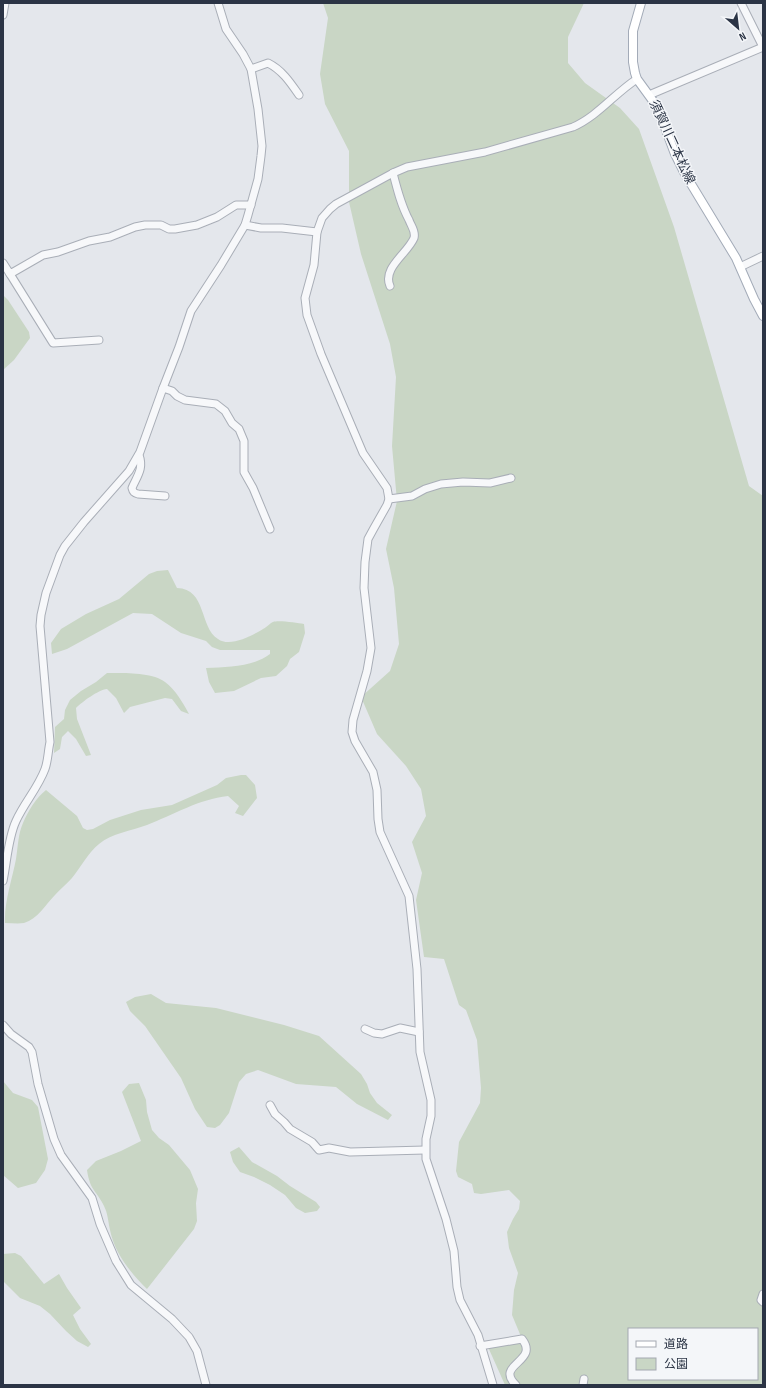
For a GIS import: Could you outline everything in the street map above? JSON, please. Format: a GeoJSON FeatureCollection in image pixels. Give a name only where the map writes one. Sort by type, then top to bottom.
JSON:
{"type":"FeatureCollection","features":[{"type":"Feature","properties":{"kind":"main road","name":"須賀川二本松線"},"geometry":{"type":"LineString","coordinates":[[641,3],[633,39],[633,62],[638,79],[649,95],[663,122],[678,161],[736,258],[763,316]]}},
{"type":"Feature","properties":{"kind":"street"},"geometry":{"type":"LineString","coordinates":[[3,15],[5,3]]}},
{"type":"Feature","properties":{"kind":"street"},"geometry":{"type":"LineString","coordinates":[[3,881],[13,829],[45,769],[50,742],[40,626],[46,593],[55,566],[65,546],[129,471],[139,455],[179,347],[190,311],[221,265],[245,225],[258,179],[262,146],[258,109],[251,69],[226,28],[218,3]]}},
{"type":"Feature","properties":{"kind":"street"},"geometry":{"type":"LineString","coordinates":[[649,95],[763,47],[741,3]]}},
{"type":"Feature","properties":{"kind":"street"},"geometry":{"type":"LineString","coordinates":[[251,69],[268,63],[274,66],[283,74],[299,95]]}},
{"type":"Feature","properties":{"kind":"street"},"geometry":{"type":"LineString","coordinates":[[493,1385],[480,1346],[478,1335],[462,1306],[458,1293],[455,1256],[446,1219],[428,1167],[425,1150],[431,1116],[431,1100],[420,1052],[417,970],[409,896],[380,832],[377,790],[373,772],[355,741],[352,732],[353,720],[367,671],[371,648],[364,576],[368,543],[389,498],[387,488],[363,453],[321,354],[307,315],[305,298],[314,265],[317,232],[322,218],[330,209],[393,173],[407,167],[485,152],[573,127],[593,115],[619,92],[638,79]]}},
{"type":"Feature","properties":{"kind":"street"},"geometry":{"type":"LineString","coordinates":[[390,286],[388,282],[390,270],[407,248],[414,235],[413,229],[403,210],[393,173]]}},
{"type":"Feature","properties":{"kind":"street"},"geometry":{"type":"LineString","coordinates":[[10,274],[43,255],[58,252],[89,241],[110,237],[135,226],[161,226],[168,229],[175,229],[197,225],[217,217],[236,205],[251,205]]}},
{"type":"Feature","properties":{"kind":"street"},"geometry":{"type":"LineString","coordinates":[[245,225],[261,228],[282,228],[317,232]]}},
{"type":"Feature","properties":{"kind":"street"},"geometry":{"type":"LineString","coordinates":[[740,267],[763,256]]}},
{"type":"Feature","properties":{"kind":"street"},"geometry":{"type":"LineString","coordinates":[[3,263],[53,343],[100,340]]}},
{"type":"Feature","properties":{"kind":"street"},"geometry":{"type":"LineString","coordinates":[[163,388],[172,391],[177,396],[185,400],[216,404],[225,411],[232,423],[239,429],[244,442],[244,472],[254,488],[270,529]]}},
{"type":"Feature","properties":{"kind":"street"},"geometry":{"type":"LineString","coordinates":[[139,455],[142,462],[132,491],[138,494],[164,496]]}},
{"type":"Feature","properties":{"kind":"street"},"geometry":{"type":"LineString","coordinates":[[389,498],[412,496],[425,489],[441,484],[463,482],[490,483],[511,478]]}},
{"type":"Feature","properties":{"kind":"street"},"geometry":{"type":"LineString","coordinates":[[3,1025],[11,1034],[29,1047],[32,1052],[38,1084],[54,1139],[61,1155],[92,1198],[100,1224],[116,1261],[130,1285],[164,1311],[189,1337],[197,1351],[206,1385]]}},
{"type":"Feature","properties":{"kind":"street"},"geometry":{"type":"LineString","coordinates":[[365,1029],[374,1033],[382,1034],[400,1028],[420,1032]]}},
{"type":"Feature","properties":{"kind":"street"},"geometry":{"type":"LineString","coordinates":[[270,1105],[275,1114],[290,1130],[312,1142],[319,1150],[329,1148],[350,1152],[425,1150]]}},
{"type":"Feature","properties":{"kind":"street"},"geometry":{"type":"LineString","coordinates":[[763,1294],[761,1300],[763,1302]]}},
{"type":"Feature","properties":{"kind":"street"},"geometry":{"type":"LineString","coordinates":[[480,1346],[522,1339],[526,1349],[526,1354],[524,1358],[510,1371],[510,1379],[516,1385]]}},
{"type":"Feature","properties":{"kind":"green space"},"geometry":{"type":"Polygon","coordinates":[[[323,3],[584,3],[568,37],[568,63],[585,83],[620,108],[639,129],[674,227],[749,486],[763,496],[763,1385],[505,1385],[488,1347],[522,1339],[512,1315],[514,1290],[518,1273],[509,1248],[507,1232],[519,1209],[520,1201],[509,1190],[481,1194],[474,1193],[472,1184],[458,1177],[456,1171],[459,1142],[480,1103],[481,1088],[477,1040],[466,1010],[459,1005],[444,959],[424,957],[416,900],[422,873],[412,842],[426,816],[421,789],[406,766],[377,734],[361,697],[390,671],[399,644],[394,588],[386,549],[397,501],[392,446],[396,377],[390,344],[361,254],[349,202],[349,151],[325,104],[320,74],[328,18],[323,3]]]}},
{"type":"Feature","properties":{"kind":"green space"},"geometry":{"type":"Polygon","coordinates":[[[3,295],[8,300],[29,332],[30,338],[14,360],[3,370],[3,295]]]}},
{"type":"Feature","properties":{"kind":"green space"},"geometry":{"type":"Polygon","coordinates":[[[168,570],[177,588],[187,590],[198,601],[208,626],[218,639],[229,642],[241,640],[276,621],[304,624],[305,633],[299,652],[290,659],[287,666],[276,676],[261,678],[234,691],[215,693],[209,682],[206,668],[231,667],[256,662],[270,654],[270,650],[220,650],[212,647],[206,641],[181,633],[152,614],[133,613],[67,649],[52,654],[51,643],[61,629],[86,614],[119,599],[149,574],[157,571],[168,570]]]}},
{"type":"Feature","properties":{"kind":"green space"},"geometry":{"type":"Polygon","coordinates":[[[107,673],[153,676],[165,682],[175,692],[189,714],[181,711],[172,699],[165,698],[130,707],[124,713],[116,698],[107,689],[103,690],[90,697],[76,708],[77,719],[91,755],[86,756],[76,739],[68,731],[62,737],[60,749],[54,753],[55,727],[64,719],[65,710],[70,700],[107,673]]]}},
{"type":"Feature","properties":{"kind":"green space"},"geometry":{"type":"Polygon","coordinates":[[[246,775],[255,785],[257,798],[243,816],[235,813],[239,806],[228,796],[207,800],[147,825],[110,837],[95,848],[72,878],[33,918],[24,923],[5,923],[7,899],[21,827],[33,805],[46,790],[77,816],[83,828],[87,830],[93,829],[110,820],[141,810],[172,805],[217,785],[226,778],[246,775]]]}},
{"type":"Feature","properties":{"kind":"green space"},"geometry":{"type":"Polygon","coordinates":[[[151,994],[166,1003],[216,1008],[284,1025],[319,1036],[361,1074],[370,1093],[377,1103],[392,1115],[388,1120],[357,1104],[336,1087],[296,1084],[258,1070],[246,1074],[239,1082],[229,1113],[220,1125],[215,1128],[207,1127],[195,1109],[181,1078],[145,1026],[130,1011],[126,1002],[135,997],[151,994]]]}},
{"type":"Feature","properties":{"kind":"green space"},"geometry":{"type":"Polygon","coordinates":[[[3,1081],[13,1093],[32,1100],[38,1107],[48,1159],[45,1170],[36,1183],[18,1188],[3,1175],[3,1081]]]}},
{"type":"Feature","properties":{"kind":"green space"},"geometry":{"type":"Polygon","coordinates":[[[139,1083],[146,1100],[147,1112],[152,1130],[159,1138],[169,1145],[190,1170],[198,1189],[196,1203],[197,1221],[194,1229],[147,1289],[119,1255],[112,1239],[105,1209],[92,1187],[87,1170],[96,1161],[141,1141],[122,1092],[129,1084],[139,1083]]]}},
{"type":"Feature","properties":{"kind":"green space"},"geometry":{"type":"Polygon","coordinates":[[[239,1147],[252,1162],[277,1176],[316,1202],[320,1207],[317,1211],[305,1213],[296,1208],[285,1195],[270,1185],[240,1172],[233,1162],[230,1152],[239,1147]]]}},
{"type":"Feature","properties":{"kind":"green space"},"geometry":{"type":"Polygon","coordinates":[[[15,1253],[21,1256],[44,1284],[59,1274],[81,1308],[73,1315],[80,1329],[91,1344],[88,1347],[77,1341],[40,1306],[20,1298],[3,1281],[3,1254],[15,1253]]]}}]}
